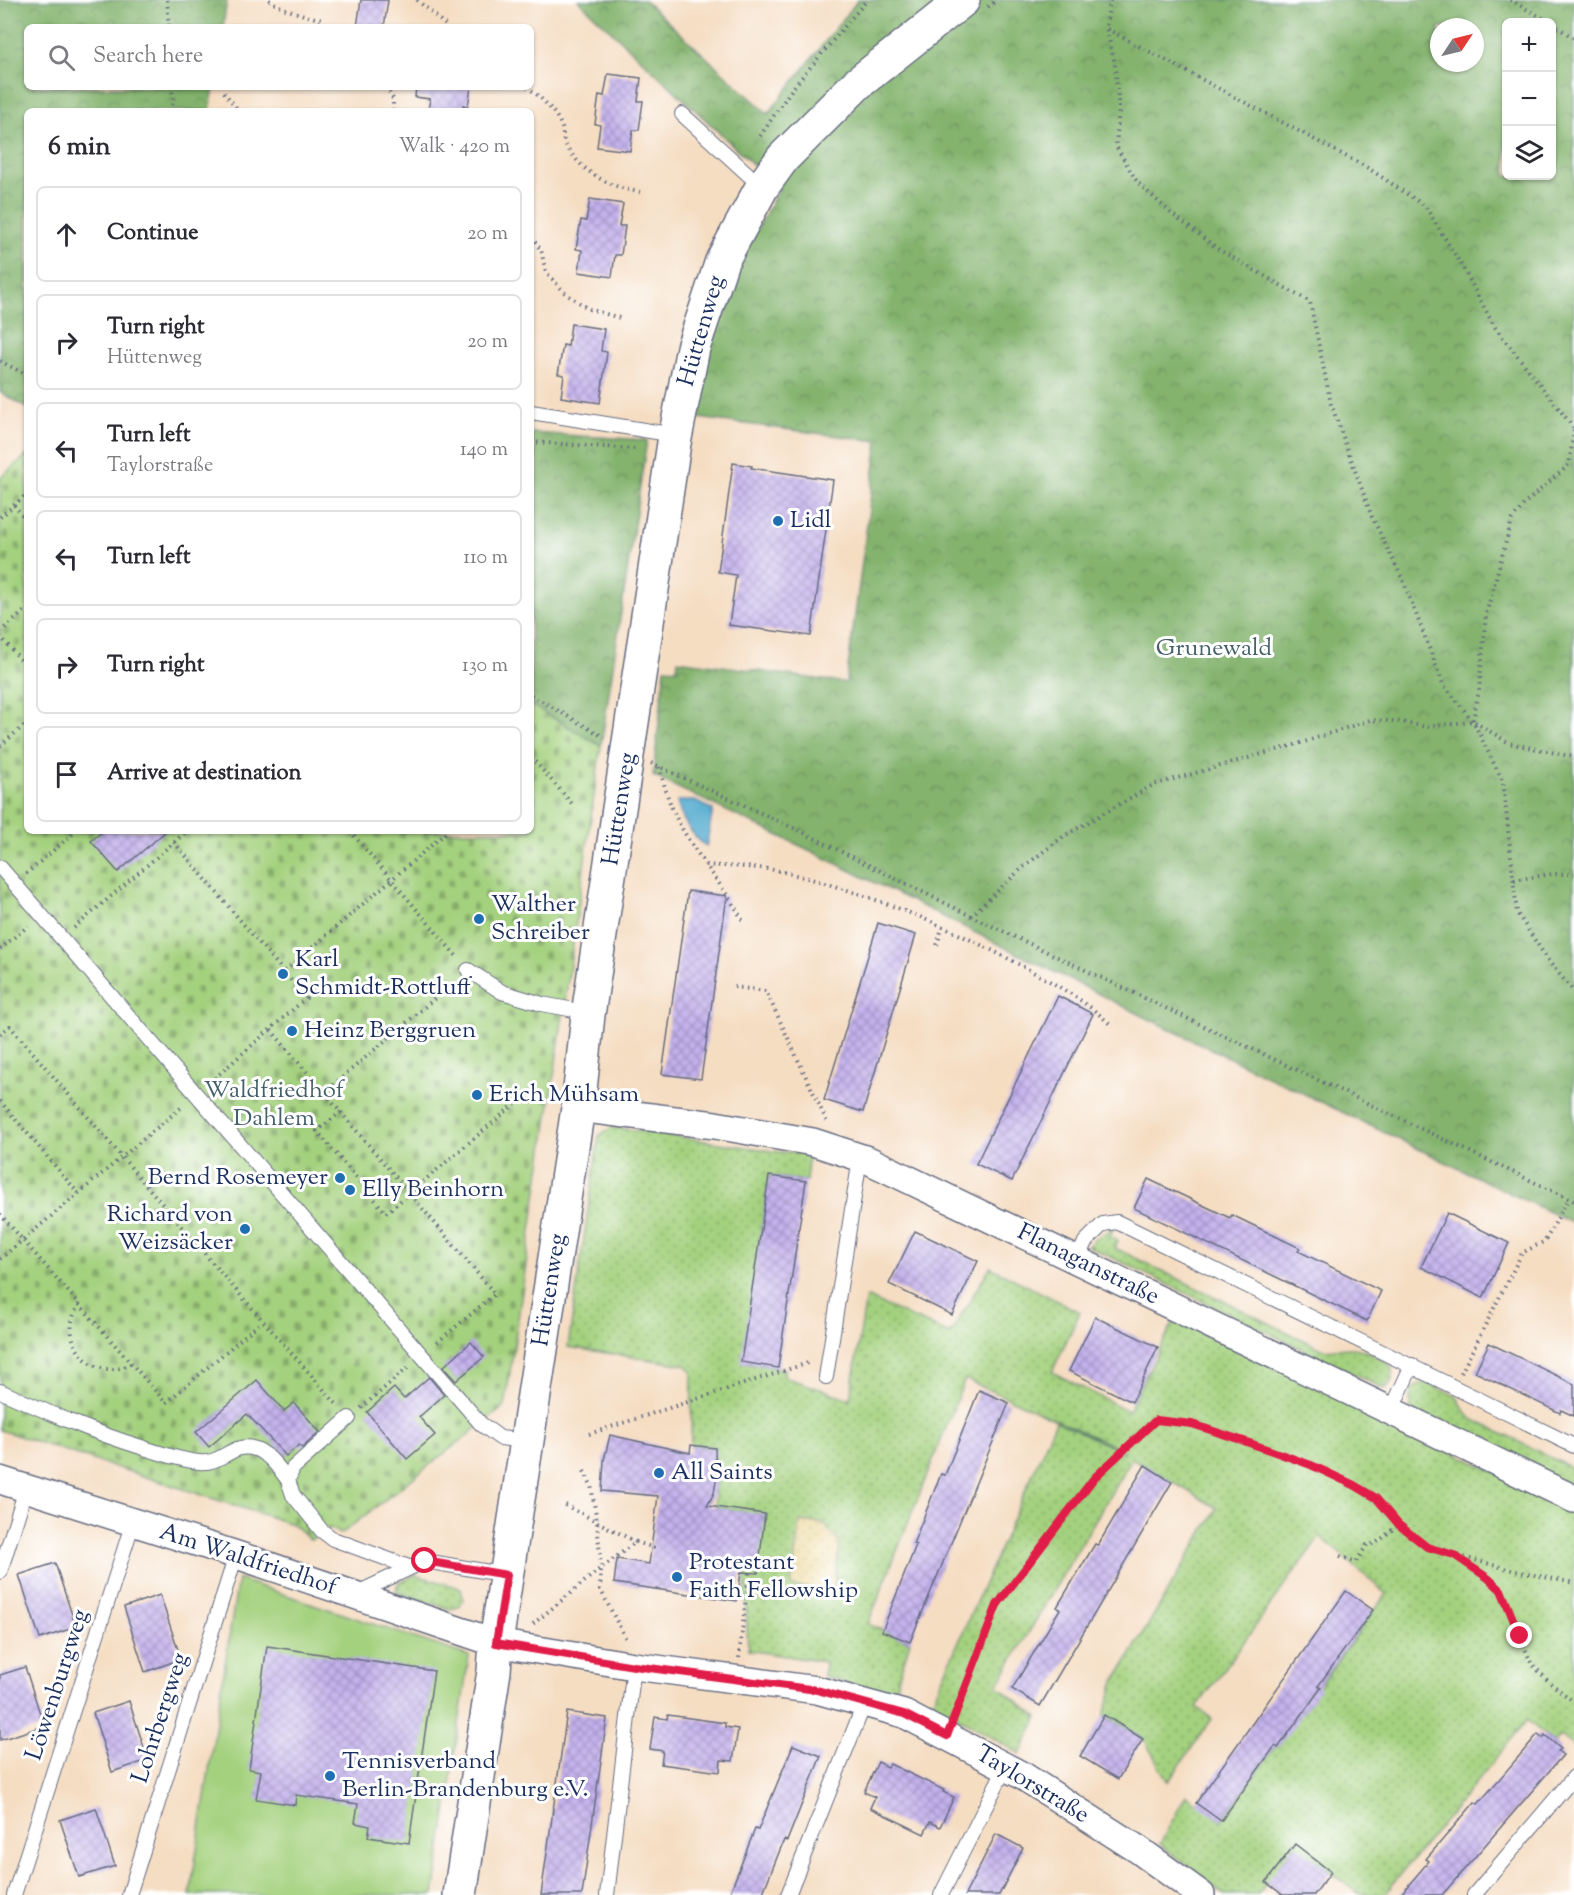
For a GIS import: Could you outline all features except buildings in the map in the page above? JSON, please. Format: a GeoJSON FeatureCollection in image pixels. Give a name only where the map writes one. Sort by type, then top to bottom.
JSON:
{"type":"FeatureCollection","features":[{"type":"Feature","properties":{"kind":"main road","name":"Hüttenweg"},"geometry":{"type":"LineString","coordinates":[[460,1895],[494,1671],[510,1637],[507,1575],[578,1107],[618,746],[693,348],[722,261],[762,188],[783,158],[857,84],[975,4]]}},
{"type":"Feature","properties":{"kind":"street","name":"Flanaganstraße"},"geometry":{"type":"LineString","coordinates":[[578,1107],[716,1125],[802,1140],[860,1158],[1574,1499]]}},
{"type":"Feature","properties":{"kind":"street","name":"Am Waldfriedhof"},"geometry":{"type":"LineString","coordinates":[[0,1480],[355,1594],[510,1637]]}},
{"type":"Feature","properties":{"kind":"street","name":"Taylorstraße"},"geometry":{"type":"LineString","coordinates":[[510,1637],[634,1666],[817,1690],[904,1714],[1006,1766],[1139,1850],[1201,1895]]}},
{"type":"Feature","properties":{"kind":"lane"},"geometry":{"type":"LineString","coordinates":[[682,114],[762,188]]}},
{"type":"Feature","properties":{"kind":"lane"},"geometry":{"type":"LineString","coordinates":[[534,413],[675,439]]}},
{"type":"Feature","properties":{"kind":"lane"},"geometry":{"type":"LineString","coordinates":[[0,867],[481,1424],[500,1438],[526,1441]]}},
{"type":"Feature","properties":{"kind":"lane"},"geometry":{"type":"LineString","coordinates":[[468,970],[502,992],[569,1009]]}},
{"type":"Feature","properties":{"kind":"lane"},"geometry":{"type":"LineString","coordinates":[[826,1377],[860,1158]]}},
{"type":"Feature","properties":{"kind":"lane"},"geometry":{"type":"LineString","coordinates":[[1077,1260],[1084,1242],[1103,1224],[1117,1222],[1574,1446]]}},
{"type":"Feature","properties":{"kind":"lane"},"geometry":{"type":"LineString","coordinates":[[1391,1411],[1412,1365]]}},
{"type":"Feature","properties":{"kind":"lane"},"geometry":{"type":"LineString","coordinates":[[0,1391],[99,1434],[158,1453],[201,1463],[226,1456],[236,1449],[250,1447],[264,1453],[278,1466],[288,1480],[293,1495],[322,1531],[333,1539],[409,1567]]}},
{"type":"Feature","properties":{"kind":"lane"},"geometry":{"type":"LineString","coordinates":[[288,1480],[293,1468],[349,1418]]}},
{"type":"Feature","properties":{"kind":"lane"},"geometry":{"type":"LineString","coordinates":[[0,1572],[26,1489]]}},
{"type":"Feature","properties":{"kind":"lane","name":"Löwenburgweg"},"geometry":{"type":"LineString","coordinates":[[14,1895],[133,1522]]}},
{"type":"Feature","properties":{"kind":"lane","name":"Lohrbergweg"},"geometry":{"type":"LineString","coordinates":[[129,1895],[236,1555]]}},
{"type":"Feature","properties":{"kind":"lane"},"geometry":{"type":"LineString","coordinates":[[355,1594],[425,1561],[507,1575]]}},
{"type":"Feature","properties":{"kind":"lane"},"geometry":{"type":"LineString","coordinates":[[607,1895],[634,1666]]}},
{"type":"Feature","properties":{"kind":"lane"},"geometry":{"type":"LineString","coordinates":[[788,1895],[865,1702]]}},
{"type":"Feature","properties":{"kind":"lane"},"geometry":{"type":"LineString","coordinates":[[940,1895],[1006,1766]]}},
{"type":"Feature","properties":{"kind":"lane"},"geometry":{"type":"LineString","coordinates":[[1474,1895],[1574,1777]]}},
{"type":"Feature","properties":{"kind":"path"},"geometry":{"type":"LineString","coordinates":[[166,0],[169,24]]}},
{"type":"Feature","properties":{"kind":"path"},"geometry":{"type":"LineString","coordinates":[[269,0],[298,14],[323,20]]}},
{"type":"Feature","properties":{"kind":"path"},"geometry":{"type":"LineString","coordinates":[[417,0],[445,24]]}},
{"type":"Feature","properties":{"kind":"path"},"geometry":{"type":"LineString","coordinates":[[760,136],[792,89],[867,0]]}},
{"type":"Feature","properties":{"kind":"path"},"geometry":{"type":"LineString","coordinates":[[975,4],[997,0]]}},
{"type":"Feature","properties":{"kind":"path"},"geometry":{"type":"LineString","coordinates":[[1110,0],[1106,28],[1115,64],[1119,109],[1116,146],[1137,182],[1173,215],[1221,251],[1310,302],[1331,404],[1372,517],[1404,580],[1443,684],[1473,721],[1503,783],[1517,913],[1550,963],[1574,992]]}},
{"type":"Feature","properties":{"kind":"path"},"geometry":{"type":"LineString","coordinates":[[1510,0],[1542,18]]}},
{"type":"Feature","properties":{"kind":"path"},"geometry":{"type":"LineString","coordinates":[[1556,26],[1574,38]]}},
{"type":"Feature","properties":{"kind":"path"},"geometry":{"type":"LineString","coordinates":[[1106,28],[1368,168],[1425,206],[1462,266],[1494,326],[1574,429],[1569,465],[1525,503],[1512,520],[1486,614],[1479,691],[1473,721]]}},
{"type":"Feature","properties":{"kind":"path"},"geometry":{"type":"LineString","coordinates":[[172,90],[172,108]]}},
{"type":"Feature","properties":{"kind":"path"},"geometry":{"type":"LineString","coordinates":[[388,90],[393,99],[393,108]]}},
{"type":"Feature","properties":{"kind":"path"},"geometry":{"type":"LineString","coordinates":[[530,90],[553,113],[562,127],[563,141],[585,168],[597,178],[610,184],[628,191],[640,192]]}},
{"type":"Feature","properties":{"kind":"path"},"geometry":{"type":"LineString","coordinates":[[224,92],[237,108]]}},
{"type":"Feature","properties":{"kind":"path"},"geometry":{"type":"LineString","coordinates":[[534,241],[541,250],[546,272],[566,294],[589,309],[623,319]]}},
{"type":"Feature","properties":{"kind":"path"},"geometry":{"type":"LineString","coordinates":[[0,361],[24,373]]}},
{"type":"Feature","properties":{"kind":"path"},"geometry":{"type":"LineString","coordinates":[[534,442],[643,450],[675,439]]}},
{"type":"Feature","properties":{"kind":"path"},"geometry":{"type":"LineString","coordinates":[[0,517],[24,497]]}},
{"type":"Feature","properties":{"kind":"path"},"geometry":{"type":"LineString","coordinates":[[14,505],[24,517]]}},
{"type":"Feature","properties":{"kind":"path"},"geometry":{"type":"LineString","coordinates":[[24,612],[0,634],[24,663]]}},
{"type":"Feature","properties":{"kind":"path"},"geometry":{"type":"LineString","coordinates":[[534,697],[618,746],[658,766],[798,830],[971,916],[1574,1201]]}},
{"type":"Feature","properties":{"kind":"path"},"geometry":{"type":"LineString","coordinates":[[971,916],[1022,868],[1064,836],[1153,785],[1298,744],[1370,720],[1427,727],[1473,721],[1509,743],[1574,757]]}},
{"type":"Feature","properties":{"kind":"path"},"geometry":{"type":"LineString","coordinates":[[0,746],[24,726]]}},
{"type":"Feature","properties":{"kind":"path"},"geometry":{"type":"LineString","coordinates":[[534,761],[574,806]]}},
{"type":"Feature","properties":{"kind":"path"},"geometry":{"type":"LineString","coordinates":[[658,766],[674,814],[706,865],[733,902],[743,921]]}},
{"type":"Feature","properties":{"kind":"path"},"geometry":{"type":"LineString","coordinates":[[15,884],[73,834]]}},
{"type":"Feature","properties":{"kind":"path"},"geometry":{"type":"LineString","coordinates":[[61,939],[184,834]]}},
{"type":"Feature","properties":{"kind":"path"},"geometry":{"type":"LineString","coordinates":[[324,1093],[468,970],[353,834]]}},
{"type":"Feature","properties":{"kind":"path"},"geometry":{"type":"LineString","coordinates":[[285,971],[444,834]]}},
{"type":"Feature","properties":{"kind":"path"},"geometry":{"type":"LineString","coordinates":[[174,842],[306,998],[222,1072]]}},
{"type":"Feature","properties":{"kind":"path"},"geometry":{"type":"LineString","coordinates":[[706,865],[782,871],[876,900],[971,939],[1053,982],[1095,1010],[1111,1025]]}},
{"type":"Feature","properties":{"kind":"path"},"geometry":{"type":"LineString","coordinates":[[1514,880],[1552,874],[1574,874]]}},
{"type":"Feature","properties":{"kind":"path"},"geometry":{"type":"LineString","coordinates":[[0,949],[40,915]]}},
{"type":"Feature","properties":{"kind":"path"},"geometry":{"type":"LineString","coordinates":[[937,945],[942,928]]}},
{"type":"Feature","properties":{"kind":"path"},"geometry":{"type":"LineString","coordinates":[[734,987],[766,991],[827,1123]]}},
{"type":"Feature","properties":{"kind":"path"},"geometry":{"type":"LineString","coordinates":[[0,1034],[9,1026],[296,1358]]}},
{"type":"Feature","properties":{"kind":"path"},"geometry":{"type":"LineString","coordinates":[[271,1030],[440,1228]]}},
{"type":"Feature","properties":{"kind":"path"},"geometry":{"type":"LineString","coordinates":[[341,1112],[317,1131],[386,1213],[529,1092]]}},
{"type":"Feature","properties":{"kind":"path"},"geometry":{"type":"LineString","coordinates":[[0,1101],[78,1193]]}},
{"type":"Feature","properties":{"kind":"path"},"geometry":{"type":"LineString","coordinates":[[0,1259],[171,1116]]}},
{"type":"Feature","properties":{"kind":"path"},"geometry":{"type":"LineString","coordinates":[[1454,1386],[1522,1253],[1545,1241],[1569,1198]]}},
{"type":"Feature","properties":{"kind":"path"},"geometry":{"type":"LineString","coordinates":[[0,1214],[166,1403],[262,1321]]}},
{"type":"Feature","properties":{"kind":"path"},"geometry":{"type":"LineString","coordinates":[[79,1304],[73,1314],[71,1334],[83,1357],[101,1369],[112,1371],[122,1369],[132,1363]]}},
{"type":"Feature","properties":{"kind":"path"},"geometry":{"type":"LineString","coordinates":[[590,1434],[829,1357]]}},
{"type":"Feature","properties":{"kind":"path"},"geometry":{"type":"LineString","coordinates":[[947,1736],[997,1605],[1094,1478],[1156,1420],[1192,1424],[1311,1465],[1354,1485],[1376,1498],[1399,1525],[1427,1547],[1515,1571],[1574,1583]]}},
{"type":"Feature","properties":{"kind":"path"},"geometry":{"type":"LineString","coordinates":[[584,1471],[591,1485],[597,1521],[601,1568],[600,1588],[634,1654],[634,1666]]}},
{"type":"Feature","properties":{"kind":"path"},"geometry":{"type":"LineString","coordinates":[[565,1505],[636,1542],[655,1548]]}},
{"type":"Feature","properties":{"kind":"path"},"geometry":{"type":"LineString","coordinates":[[1340,1556],[1356,1562],[1367,1545],[1375,1544],[1399,1525]]}},
{"type":"Feature","properties":{"kind":"path"},"geometry":{"type":"LineString","coordinates":[[510,1637],[636,1542]]}},
{"type":"Feature","properties":{"kind":"path"},"geometry":{"type":"LineString","coordinates":[[1454,1555],[1488,1578],[1501,1590],[1531,1663],[1549,1682],[1574,1702]]}},
{"type":"Feature","properties":{"kind":"path"},"geometry":{"type":"LineString","coordinates":[[737,1680],[749,1572]]}},
{"type":"Feature","properties":{"kind":"green space"},"geometry":{"type":"Polygon","coordinates":[[[0,0],[227,0],[223,24],[24,24],[24,90],[214,90],[210,108],[24,108],[24,406],[0,392],[0,0]]]}},
{"type":"Feature","properties":{"kind":"green space","name":"Grunewald"},"geometry":{"type":"Polygon","coordinates":[[[578,0],[644,0],[768,114],[858,0],[1574,0],[1574,1224],[653,776],[665,668],[677,669],[678,660],[846,683],[878,441],[691,417],[724,290],[779,189],[578,0]]]}},
{"type":"Feature","properties":{"kind":"green space"},"geometry":{"type":"Polygon","coordinates":[[[534,433],[647,440],[601,746],[534,707],[534,433]]]}},
{"type":"Feature","properties":{"kind":"green space","name":"Waldfriedhof Dahlem"},"geometry":{"type":"Polygon","coordinates":[[[24,458],[24,834],[534,834],[534,707],[601,746],[505,1406],[341,1534],[332,1529],[325,1529],[311,1540],[292,1524],[0,1430],[0,478],[24,458]]]}},
{"type":"Feature","properties":{"kind":"green space"},"geometry":{"type":"Polygon","coordinates":[[[612,1127],[780,1152],[809,1152],[806,1181],[769,1176],[742,1362],[784,1369],[784,1377],[850,1399],[866,1297],[950,1334],[990,1267],[1080,1312],[1052,1372],[1128,1411],[1175,1319],[1574,1510],[1574,1747],[1560,1736],[1554,1743],[1527,1720],[1384,1895],[1361,1895],[1295,1845],[1258,1895],[1224,1895],[1160,1844],[1186,1795],[1222,1820],[1386,1594],[1320,1536],[1197,1707],[1212,1719],[1168,1782],[1144,1739],[1104,1715],[1115,1681],[1217,1508],[1132,1458],[997,1686],[1038,1717],[1020,1754],[932,1702],[1056,1421],[1125,1453],[1112,1445],[965,1379],[868,1624],[910,1642],[892,1698],[824,1676],[825,1662],[748,1650],[742,1511],[715,1507],[715,1448],[691,1445],[692,1371],[686,1365],[568,1347],[599,1136],[612,1127]]]}},
{"type":"Feature","properties":{"kind":"green space"},"geometry":{"type":"Polygon","coordinates":[[[1113,1229],[1110,1237],[1118,1241],[1115,1248],[1322,1349],[1356,1348],[1377,1357],[1392,1368],[1393,1375],[1390,1384],[1385,1389],[1088,1246],[1096,1238],[1113,1229]]]}},
{"type":"Feature","properties":{"kind":"green space"},"geometry":{"type":"Polygon","coordinates":[[[1428,1383],[1456,1396],[1470,1418],[1574,1469],[1574,1487],[1411,1410],[1411,1393],[1415,1387],[1428,1383]]]}},
{"type":"Feature","properties":{"kind":"green space"},"geometry":{"type":"Polygon","coordinates":[[[415,1575],[461,1588],[463,1599],[459,1607],[450,1609],[399,1593],[396,1590],[398,1583],[415,1575]]]}},
{"type":"Feature","properties":{"kind":"green space","name":"Tennisverband Berlin-Brandenburg e.V."},"geometry":{"type":"Polygon","coordinates":[[[238,1579],[469,1656],[434,1895],[190,1895],[238,1579]]]}},
{"type":"Feature","properties":{"kind":"sand"},"geometry":{"type":"Polygon","coordinates":[[[800,1521],[824,1524],[840,1544],[833,1592],[791,1586],[800,1521]]]}},
{"type":"Feature","properties":{"kind":"water"},"geometry":{"type":"Polygon","coordinates":[[[677,801],[695,801],[713,810],[706,847],[687,826],[677,801]]]}},
{"type":"Feature","properties":{"kind":"place","name":"Lidl"},"geometry":{"type":"Point","coordinates":[778,521]}},
{"type":"Feature","properties":{"kind":"place","name":"Walther Schreiber"},"geometry":{"type":"Point","coordinates":[479,919]}},
{"type":"Feature","properties":{"kind":"place","name":"Karl Schmidt-Rottluff"},"geometry":{"type":"Point","coordinates":[283,974]}},
{"type":"Feature","properties":{"kind":"place","name":"Heinz Berggruen"},"geometry":{"type":"Point","coordinates":[292,1031]}},
{"type":"Feature","properties":{"kind":"place","name":"Erich Mühsam"},"geometry":{"type":"Point","coordinates":[477,1095]}},
{"type":"Feature","properties":{"kind":"place","name":"Bernd Rosemeyer"},"geometry":{"type":"Point","coordinates":[340,1178]}},
{"type":"Feature","properties":{"kind":"place","name":"Elly Beinhorn"},"geometry":{"type":"Point","coordinates":[350,1190]}},
{"type":"Feature","properties":{"kind":"place","name":"Richard von Weizsäcker"},"geometry":{"type":"Point","coordinates":[245,1229]}},
{"type":"Feature","properties":{"kind":"place","name":"All Saints"},"geometry":{"type":"Point","coordinates":[659,1473]}},
{"type":"Feature","properties":{"kind":"place","name":"Protestant Faith Fellowship"},"geometry":{"type":"Point","coordinates":[677,1577]}},
{"type":"Feature","properties":{"kind":"place","name":"Tennisverband Berlin-Brandenburg e.V."},"geometry":{"type":"Point","coordinates":[330,1776]}},
{"type":"Feature","properties":{"kind":"route"},"geometry":{"type":"LineString","coordinates":[[425,1561],[507,1575],[496,1643],[634,1666],[817,1690],[904,1714],[947,1736],[997,1605],[1094,1478],[1156,1420],[1192,1424],[1241,1440],[1311,1465],[1376,1498],[1399,1525],[1427,1547],[1454,1555],[1488,1578],[1501,1590],[1520,1636]]}}]}
